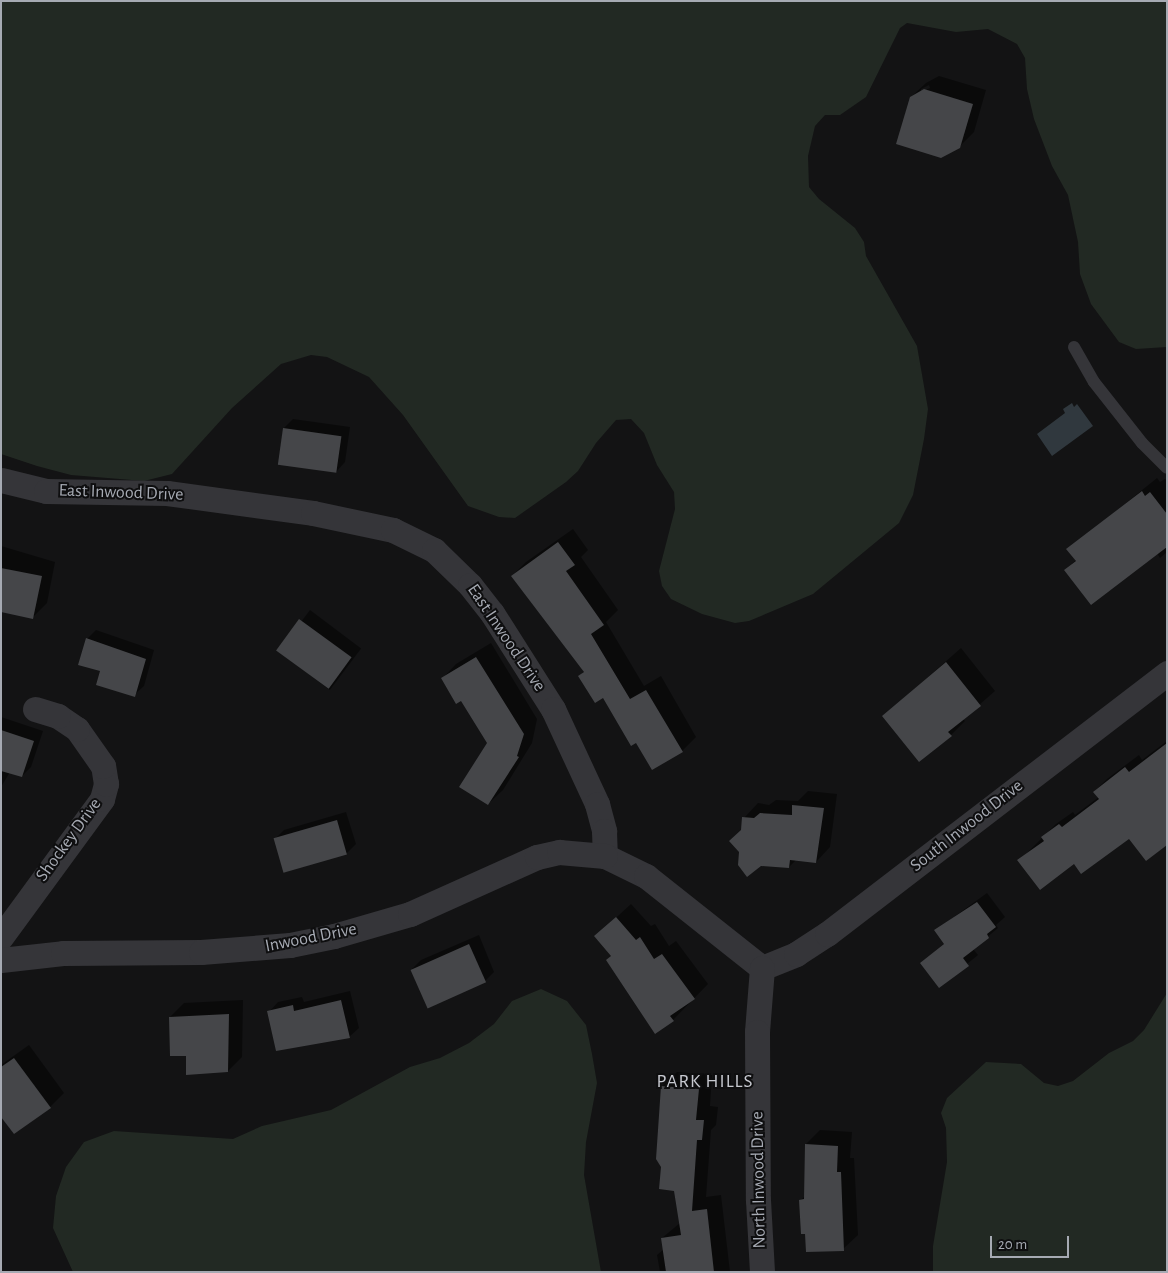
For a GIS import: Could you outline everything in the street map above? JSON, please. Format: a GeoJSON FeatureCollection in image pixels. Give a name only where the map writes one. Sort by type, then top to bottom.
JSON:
{"type":"FeatureCollection","features":[{"type":"Feature","properties":{"kind":"street","name":"East Inwood Drive"},"geometry":{"type":"LineString","coordinates":[[1,480],[46,491],[167,493],[313,513],[393,530],[434,550],[458,571],[492,613],[553,709],[597,804],[604,831],[605,856]]}},
{"type":"Feature","properties":{"kind":"street","name":"South Inwood Drive"},"geometry":{"type":"LineString","coordinates":[[762,968],[796,954],[828,934],[1167,673]]}},
{"type":"Feature","properties":{"kind":"street","name":"Shockey Drive"},"geometry":{"type":"LineString","coordinates":[[1,937],[102,800],[106,784],[103,766],[77,729],[58,716],[34,709]]}},
{"type":"Feature","properties":{"kind":"street","name":"Inwood Drive"},"geometry":{"type":"LineString","coordinates":[[1,960],[63,953],[201,952],[290,945],[334,936],[410,914],[537,857],[559,852],[605,856]]}},
{"type":"Feature","properties":{"kind":"street"},"geometry":{"type":"LineString","coordinates":[[605,856],[646,876],[762,968]]}},
{"type":"Feature","properties":{"kind":"street","name":"North Inwood Drive"},"geometry":{"type":"LineString","coordinates":[[762,968],[758,1041],[758,1200],[762,1272]]}},
{"type":"Feature","properties":{"kind":"lane"},"geometry":{"type":"LineString","coordinates":[[1074,347],[1094,382],[1142,443],[1167,468]]}},
{"type":"Feature","properties":{"kind":"shaded area"},"geometry":{"type":"Polygon","coordinates":[[[1,1],[1167,1],[1167,347],[1136,349],[1119,342],[1091,304],[1080,274],[1078,242],[1068,195],[1052,166],[1034,119],[1027,89],[1025,58],[1017,44],[988,29],[956,32],[907,23],[900,28],[866,97],[840,115],[825,115],[815,126],[808,156],[809,187],[819,199],[855,228],[864,242],[866,256],[917,346],[928,409],[924,439],[913,495],[899,523],[813,594],[749,621],[735,623],[702,614],[671,599],[662,586],[659,571],[675,509],[674,492],[657,465],[644,433],[631,419],[616,420],[596,443],[578,471],[566,482],[515,518],[499,517],[468,506],[403,415],[369,377],[327,357],[311,355],[281,364],[232,408],[172,474],[144,481],[71,475],[37,466],[1,454],[1,1]]]}},
{"type":"Feature","properties":{"kind":"shaded area"},"geometry":{"type":"Polygon","coordinates":[[[1072,403],[1074,407],[1077,404],[1093,426],[1052,456],[1037,434],[1065,413],[1063,409],[1072,403]]]}},
{"type":"Feature","properties":{"kind":"shaded area"},"geometry":{"type":"Polygon","coordinates":[[[541,989],[567,1001],[586,1025],[597,1083],[586,1142],[584,1175],[601,1272],[73,1272],[53,1228],[56,1196],[66,1167],[84,1142],[114,1131],[233,1139],[262,1126],[331,1110],[410,1067],[440,1058],[469,1043],[494,1024],[512,1001],[541,989]]]}},
{"type":"Feature","properties":{"kind":"shaded area"},"geometry":{"type":"Polygon","coordinates":[[[1167,993],[1167,1272],[933,1272],[933,1246],[947,1162],[946,1128],[941,1113],[947,1098],[986,1062],[1021,1064],[1044,1083],[1058,1086],[1073,1081],[1109,1053],[1133,1041],[1144,1030],[1167,993]]]}},
{"type":"Feature","properties":{"kind":"building"},"geometry":{"type":"Polygon","coordinates":[[[924,89],[973,104],[960,148],[941,158],[896,144],[910,97],[924,89]]]}},
{"type":"Feature","properties":{"kind":"building"},"geometry":{"type":"Polygon","coordinates":[[[283,428],[341,436],[336,473],[278,465],[283,428]]]}},
{"type":"Feature","properties":{"kind":"building"},"geometry":{"type":"Polygon","coordinates":[[[1142,491],[1145,496],[1150,492],[1167,514],[1167,547],[1091,605],[1064,570],[1076,561],[1066,549],[1142,491]]]}},
{"type":"Feature","properties":{"kind":"building"},"geometry":{"type":"Polygon","coordinates":[[[558,542],[575,565],[566,571],[604,625],[591,634],[630,699],[646,690],[683,752],[652,770],[636,743],[631,746],[603,698],[595,703],[578,676],[584,672],[511,576],[558,542]]]}},
{"type":"Feature","properties":{"kind":"building"},"geometry":{"type":"Polygon","coordinates":[[[1,568],[42,576],[33,619],[1,612],[1,568]]]}},
{"type":"Feature","properties":{"kind":"building"},"geometry":{"type":"Polygon","coordinates":[[[299,619],[352,657],[329,689],[276,651],[299,619]]]}},
{"type":"Feature","properties":{"kind":"building"},"geometry":{"type":"Polygon","coordinates":[[[86,638],[146,659],[135,697],[96,685],[100,671],[78,665],[86,638]]]}},
{"type":"Feature","properties":{"kind":"building"},"geometry":{"type":"Polygon","coordinates":[[[476,657],[524,734],[517,756],[519,757],[488,805],[459,787],[487,743],[461,701],[456,704],[441,678],[476,657]]]}},
{"type":"Feature","properties":{"kind":"building"},"geometry":{"type":"Polygon","coordinates":[[[946,662],[981,706],[948,732],[952,736],[919,762],[882,716],[946,662]]]}},
{"type":"Feature","properties":{"kind":"building"},"geometry":{"type":"Polygon","coordinates":[[[1,730],[34,741],[22,777],[1,771],[1,730]]]}},
{"type":"Feature","properties":{"kind":"building"},"geometry":{"type":"Polygon","coordinates":[[[1167,743],[1167,845],[1146,861],[1129,839],[1081,874],[1074,864],[1040,890],[1017,860],[1044,841],[1041,837],[1059,824],[1062,827],[1099,799],[1093,792],[1125,767],[1129,772],[1167,743]]]}},
{"type":"Feature","properties":{"kind":"building"},"geometry":{"type":"Polygon","coordinates":[[[792,805],[824,808],[816,863],[790,860],[789,868],[761,866],[747,877],[738,865],[739,852],[729,841],[741,830],[742,817],[754,818],[760,813],[792,815],[792,805]]]}},
{"type":"Feature","properties":{"kind":"building"},"geometry":{"type":"Polygon","coordinates":[[[337,820],[347,855],[283,873],[274,838],[337,820]]]}},
{"type":"Feature","properties":{"kind":"building"},"geometry":{"type":"Polygon","coordinates":[[[977,902],[996,927],[987,934],[989,938],[963,958],[969,966],[939,988],[920,963],[944,944],[934,930],[977,902]]]}},
{"type":"Feature","properties":{"kind":"building"},"geometry":{"type":"Polygon","coordinates":[[[616,917],[636,940],[640,937],[654,959],[662,954],[695,999],[670,1016],[674,1021],[655,1034],[606,960],[611,956],[594,936],[616,917]]]}},
{"type":"Feature","properties":{"kind":"building"},"geometry":{"type":"Polygon","coordinates":[[[469,944],[486,982],[428,1008],[411,970],[469,944]]]}},
{"type":"Feature","properties":{"kind":"building"},"geometry":{"type":"Polygon","coordinates":[[[341,1000],[350,1038],[276,1051],[267,1011],[293,1005],[294,1011],[341,1000]]]}},
{"type":"Feature","properties":{"kind":"building"},"geometry":{"type":"Polygon","coordinates":[[[229,1014],[228,1072],[186,1075],[186,1056],[170,1056],[169,1017],[229,1014]]]}},
{"type":"Feature","properties":{"kind":"building"},"geometry":{"type":"Polygon","coordinates":[[[14,1058],[51,1108],[14,1134],[1,1117],[1,1067],[14,1058]]]}},
{"type":"Feature","properties":{"kind":"building"},"geometry":{"type":"Polygon","coordinates":[[[661,1086],[699,1089],[696,1120],[704,1120],[702,1140],[697,1140],[692,1211],[707,1209],[714,1272],[666,1272],[661,1238],[681,1235],[674,1191],[659,1189],[661,1167],[656,1159],[661,1086]]]}},
{"type":"Feature","properties":{"kind":"building"},"geometry":{"type":"Polygon","coordinates":[[[805,1144],[838,1146],[837,1172],[841,1172],[844,1251],[806,1252],[805,1234],[801,1234],[799,1200],[804,1199],[805,1144]]]}},
{"type":"Feature","properties":{"kind":"district","name":"PARK HILLS"},"geometry":{"type":"Point","coordinates":[705,1082]}}]}
